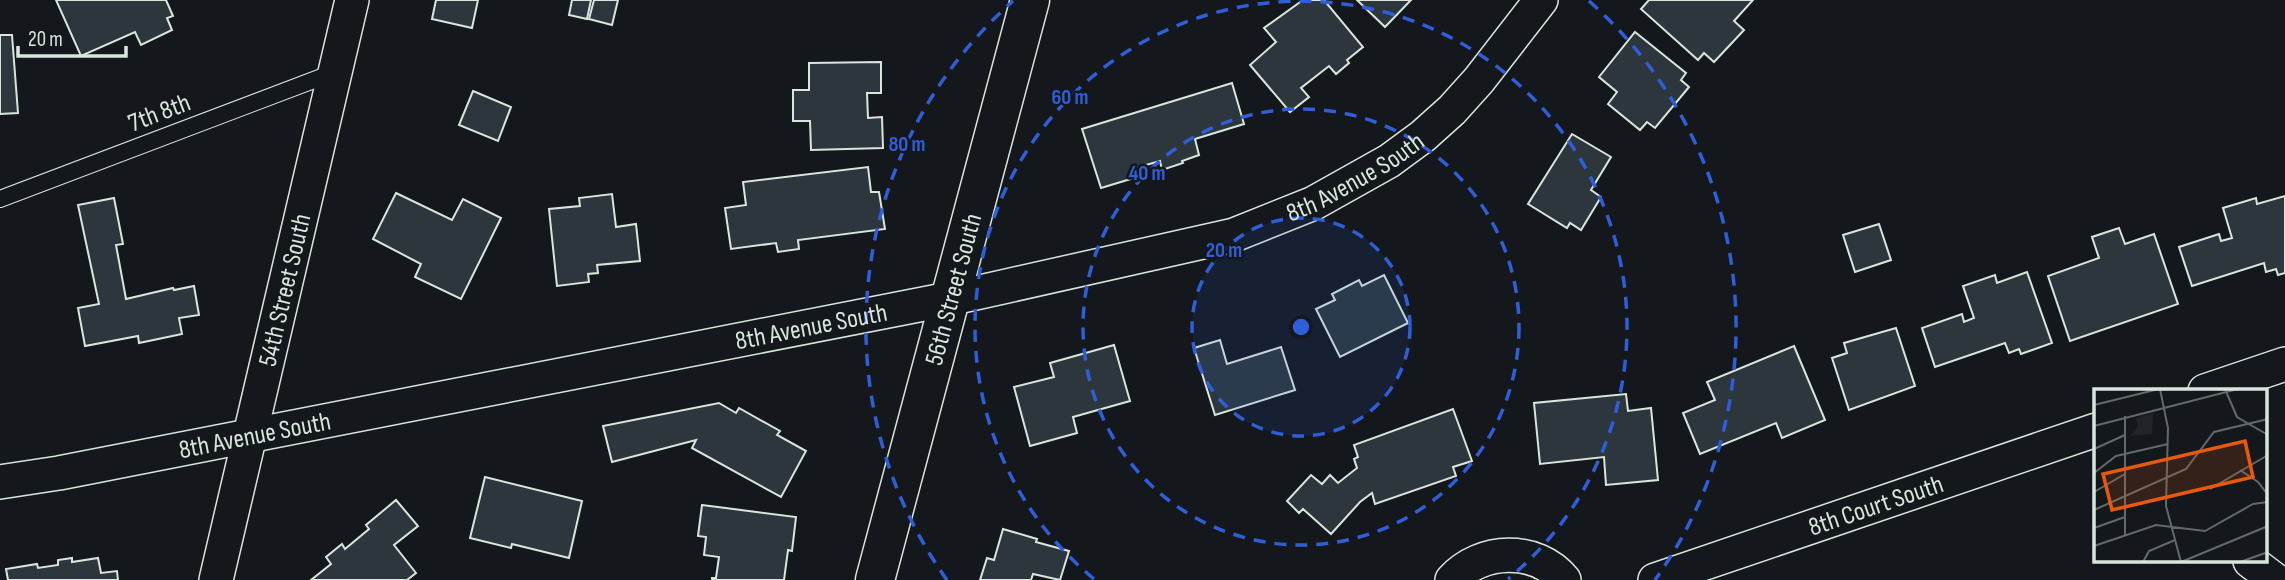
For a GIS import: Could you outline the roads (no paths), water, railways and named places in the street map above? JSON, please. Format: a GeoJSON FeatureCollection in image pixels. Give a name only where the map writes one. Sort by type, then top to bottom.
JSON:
{"type":"FeatureCollection","features":[{"type":"Feature","properties":{"kind":"street","name":"54th Street South"},"geometry":{"type":"LineString","coordinates":[[216,580],[352,0]]}},
{"type":"Feature","properties":{"kind":"street","name":"56th Street South"},"geometry":{"type":"LineString","coordinates":[[875,580],[1030,0]]}},
{"type":"Feature","properties":{"kind":"street","name":"8th Avenue South"},"geometry":{"type":"LineString","coordinates":[[0,482],[59,473],[949,299],[1234,235],[1314,203],[1389,161],[1423,136],[1479,80],[1541,0]]}},
{"type":"Feature","properties":{"kind":"street"},"geometry":{"type":"LineString","coordinates":[[2211,389],[2285,364]]}},
{"type":"Feature","properties":{"kind":"street","name":"8th Court South"},"geometry":{"type":"LineString","coordinates":[[1655,580],[2094,431]]}},
{"type":"Feature","properties":{"kind":"street"},"geometry":{"type":"LineString","coordinates":[[1452,580],[1470,565],[1487,558],[1506,555],[1543,563],[1564,580]]}},
{"type":"Feature","properties":{"kind":"street"},"geometry":{"type":"LineString","coordinates":[[2251,562],[2275,580]]}},
{"type":"Feature","properties":{"kind":"lane","name":"7th 8th"},"geometry":{"type":"LineString","coordinates":[[0,198],[336,72]]}}]}
